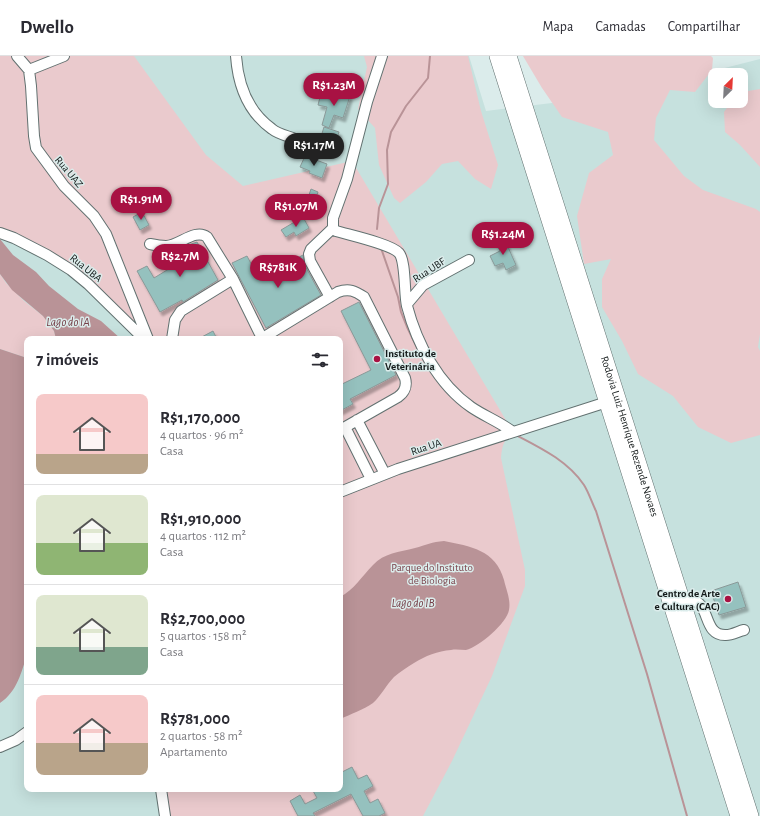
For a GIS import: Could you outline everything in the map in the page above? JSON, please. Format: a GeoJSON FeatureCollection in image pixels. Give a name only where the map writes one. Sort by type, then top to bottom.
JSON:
{"type":"FeatureCollection","features":[{"type":"Feature","properties":{"kind":"highway","name":"Rodovia Luiz Henrique Rezende Novaes"},"geometry":{"type":"LineString","coordinates":[[497,56],[738,816]]}},
{"type":"Feature","properties":{"kind":"highway","name":"Rodovia Luiz Henrique Rezende Novaes"},"geometry":{"type":"LineString","coordinates":[[510,56],[750,816]]}},
{"type":"Feature","properties":{"kind":"lane"},"geometry":{"type":"LineString","coordinates":[[17,56],[29,70],[64,56]]}},
{"type":"Feature","properties":{"kind":"lane"},"geometry":{"type":"LineString","coordinates":[[236,56],[249,106],[273,130],[295,139]]}},
{"type":"Feature","properties":{"kind":"lane"},"geometry":{"type":"LineString","coordinates":[[382,56],[367,102],[347,179],[332,218],[333,228],[336,231],[388,246],[398,252],[402,259],[407,304],[411,320],[422,346],[441,378],[454,393],[469,406],[517,430]]}},
{"type":"Feature","properties":{"kind":"lane","name":"Rua UAZ"},"geometry":{"type":"LineString","coordinates":[[29,70],[36,148],[64,186],[94,216],[106,234],[147,336]]}},
{"type":"Feature","properties":{"kind":"lane"},"geometry":{"type":"LineString","coordinates":[[330,297],[310,261],[308,254],[311,249],[333,228]]}},
{"type":"Feature","properties":{"kind":"lane","name":"Rua UBA"},"geometry":{"type":"LineString","coordinates":[[0,233],[14,238],[47,255],[71,270],[88,284],[141,336]]}},
{"type":"Feature","properties":{"kind":"lane"},"geometry":{"type":"LineString","coordinates":[[150,244],[166,246],[176,244],[193,236],[205,235],[210,240],[233,279],[261,336]]}},
{"type":"Feature","properties":{"kind":"lane","name":"Rua UBF"},"geometry":{"type":"LineString","coordinates":[[407,304],[423,285],[469,260]]}},
{"type":"Feature","properties":{"kind":"lane"},"geometry":{"type":"LineString","coordinates":[[172,336],[175,320],[181,312],[233,279]]}},
{"type":"Feature","properties":{"kind":"lane"},"geometry":{"type":"LineString","coordinates":[[267,336],[338,292],[350,290],[358,292],[364,297],[406,380],[405,387],[401,394],[343,427]]}},
{"type":"Feature","properties":{"kind":"lane","name":"Rua UA"},"geometry":{"type":"LineString","coordinates":[[343,488],[517,430],[607,402]]}},
{"type":"Feature","properties":{"kind":"lane"},"geometry":{"type":"LineString","coordinates":[[357,420],[385,474]]}},
{"type":"Feature","properties":{"kind":"lane"},"geometry":{"type":"LineString","coordinates":[[343,430],[371,479]]}},
{"type":"Feature","properties":{"kind":"lane"},"geometry":{"type":"LineString","coordinates":[[682,601],[692,600],[699,603],[703,608],[710,626],[719,633],[726,635],[744,630]]}},
{"type":"Feature","properties":{"kind":"lane"},"geometry":{"type":"LineString","coordinates":[[0,741],[24,729]]}},
{"type":"Feature","properties":{"kind":"lane"},"geometry":{"type":"LineString","coordinates":[[0,747],[16,740],[24,734]]}},
{"type":"Feature","properties":{"kind":"lane"},"geometry":{"type":"LineString","coordinates":[[161,792],[165,816]]}},
{"type":"Feature","properties":{"kind":"shaded area"},"geometry":{"type":"Polygon","coordinates":[[[0,56],[469,56],[486,111],[619,95],[708,72],[708,108],[748,108],[748,68],[725,68],[760,59],[760,816],[0,816],[0,56]]]}},
{"type":"Feature","properties":{"kind":"green space","name":"Parque do Instituto de Biologia"},"geometry":{"type":"Polygon","coordinates":[[[0,56],[134,56],[206,155],[243,186],[352,161],[513,432],[504,443],[501,458],[525,570],[525,586],[492,676],[452,761],[423,816],[165,816],[161,792],[343,792],[343,336],[140,336],[98,290],[0,230],[0,56]]]}},
{"type":"Feature","properties":{"kind":"green space"},"geometry":{"type":"Polygon","coordinates":[[[364,56],[468,56],[481,111],[498,165],[491,189],[475,179],[458,161],[442,164],[426,182],[400,203],[394,198],[379,165],[375,128],[358,109],[367,67],[364,56]]]}},
{"type":"Feature","properties":{"kind":"green space"},"geometry":{"type":"Polygon","coordinates":[[[523,56],[711,56],[713,58],[712,68],[708,68],[708,75],[695,92],[670,90],[656,118],[654,140],[684,176],[703,190],[756,209],[760,212],[760,334],[758,347],[760,351],[760,435],[731,443],[698,427],[673,396],[638,374],[622,341],[602,307],[602,279],[611,259],[584,264],[577,216],[589,173],[613,155],[608,132],[562,117],[542,88],[523,56]]]}},
{"type":"Feature","properties":{"kind":"green space"},"geometry":{"type":"Polygon","coordinates":[[[760,89],[760,167],[740,145],[725,132],[724,112],[727,108],[748,108],[748,91],[760,89]]]}},
{"type":"Feature","properties":{"kind":"green space"},"geometry":{"type":"Polygon","coordinates":[[[0,274],[6,283],[24,301],[43,316],[54,331],[55,336],[24,336],[24,357],[0,349],[0,274]]]}},
{"type":"Feature","properties":{"kind":"water","name":"Lago do IA"},"geometry":{"type":"Polygon","coordinates":[[[0,239],[13,255],[36,272],[49,286],[78,309],[101,321],[118,336],[55,336],[54,331],[43,316],[12,290],[0,274],[0,239]]]}},
{"type":"Feature","properties":{"kind":"water"},"geometry":{"type":"Polygon","coordinates":[[[0,349],[24,357],[24,664],[15,687],[0,703],[0,349]]]}},
{"type":"Feature","properties":{"kind":"water","name":"Lago do IB"},"geometry":{"type":"Polygon","coordinates":[[[444,541],[463,545],[481,551],[495,562],[504,580],[508,595],[509,610],[507,615],[492,634],[478,644],[466,650],[453,650],[436,653],[418,660],[394,677],[373,703],[343,718],[343,595],[354,587],[377,561],[387,555],[444,541]]]}},
{"type":"Feature","properties":{"kind":"building"},"geometry":{"type":"Polygon","coordinates":[[[333,90],[350,96],[343,118],[334,115],[329,128],[322,125],[327,107],[318,105],[320,97],[330,99],[333,90]]]}},
{"type":"Feature","properties":{"kind":"building"},"geometry":{"type":"Polygon","coordinates":[[[324,127],[339,132],[334,148],[319,143],[324,127]]]}},
{"type":"Feature","properties":{"kind":"building"},"geometry":{"type":"Polygon","coordinates":[[[305,156],[327,164],[322,178],[309,173],[310,171],[300,167],[305,156]]]}},
{"type":"Feature","properties":{"kind":"building"},"geometry":{"type":"Polygon","coordinates":[[[311,189],[318,192],[310,215],[298,211],[303,196],[308,198],[311,189]]]}},
{"type":"Feature","properties":{"kind":"building"},"geometry":{"type":"Polygon","coordinates":[[[142,212],[149,225],[140,230],[133,217],[142,212]]]}},
{"type":"Feature","properties":{"kind":"building"},"geometry":{"type":"Polygon","coordinates":[[[303,217],[309,228],[296,236],[294,232],[286,237],[281,230],[303,217]]]}},
{"type":"Feature","properties":{"kind":"building"},"geometry":{"type":"Polygon","coordinates":[[[504,238],[516,265],[506,270],[503,263],[495,266],[490,256],[500,251],[496,242],[504,238]]]}},
{"type":"Feature","properties":{"kind":"building"},"geometry":{"type":"Polygon","coordinates":[[[197,242],[218,280],[183,302],[182,300],[160,312],[137,271],[147,266],[154,278],[172,267],[167,258],[184,248],[183,247],[197,242]]]}},
{"type":"Feature","properties":{"kind":"building"},"geometry":{"type":"Polygon","coordinates":[[[303,255],[304,264],[321,295],[266,328],[232,263],[247,256],[256,273],[263,269],[266,275],[303,255]]]}},
{"type":"Feature","properties":{"kind":"building","name":"Instituto de Veterinária"},"geometry":{"type":"Polygon","coordinates":[[[359,302],[396,375],[350,399],[353,404],[343,409],[343,384],[371,370],[341,311],[359,302]]]}},
{"type":"Feature","properties":{"kind":"building"},"geometry":{"type":"Polygon","coordinates":[[[213,331],[216,336],[204,336],[213,331]]]}},
{"type":"Feature","properties":{"kind":"building","name":"Centro de Arte e Cultura (CAC)"},"geometry":{"type":"Polygon","coordinates":[[[738,582],[746,607],[719,615],[711,591],[738,582]]]}},
{"type":"Feature","properties":{"kind":"building"},"geometry":{"type":"Polygon","coordinates":[[[352,767],[358,779],[367,775],[373,786],[364,791],[370,803],[378,799],[385,813],[379,816],[363,816],[351,794],[313,813],[315,816],[298,816],[290,801],[300,795],[305,804],[317,798],[314,792],[343,792],[343,772],[352,767]]]}},
{"type":"Feature","properties":{"kind":"waterway"},"geometry":{"type":"LineString","coordinates":[[377,229],[379,208],[388,184],[387,150],[391,132],[406,106],[428,78],[430,56]]}},
{"type":"Feature","properties":{"kind":"waterway"},"geometry":{"type":"LineString","coordinates":[[381,248],[398,297],[401,312],[421,356]]}},
{"type":"Feature","properties":{"kind":"waterway"},"geometry":{"type":"LineString","coordinates":[[516,435],[544,450],[562,462],[578,476],[589,495],[596,511],[647,674],[687,816]]}},
{"type":"Feature","properties":{"kind":"place","name":"Instituto de Veterinária"},"geometry":{"type":"Point","coordinates":[377,359]}},
{"type":"Feature","properties":{"kind":"place","name":"Centro de Arte e Cultura (CAC)"},"geometry":{"type":"Point","coordinates":[728,599]}}]}
